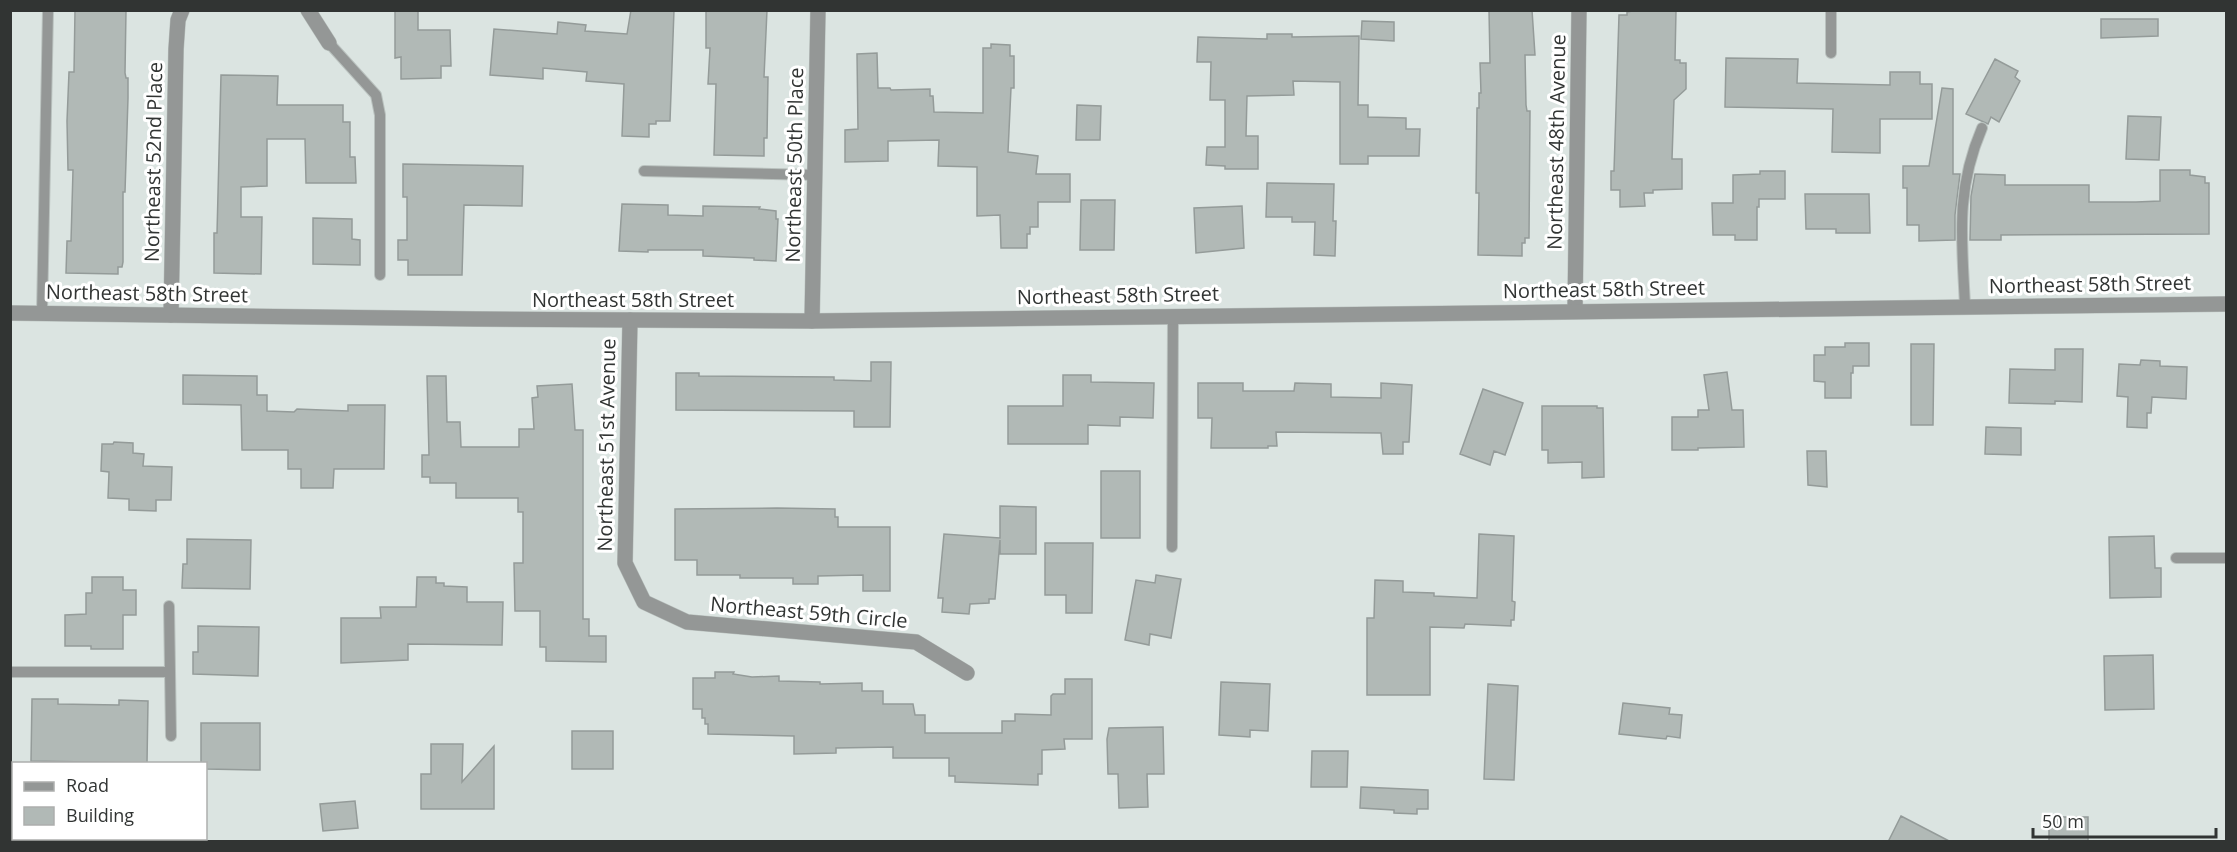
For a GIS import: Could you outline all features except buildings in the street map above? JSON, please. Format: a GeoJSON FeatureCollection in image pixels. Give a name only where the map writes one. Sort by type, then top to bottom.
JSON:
{"type":"FeatureCollection","features":[{"type":"Feature","properties":{"kind":"street","name":"Northeast 52nd Place"},"geometry":{"type":"LineString","coordinates":[[171,315],[176,49],[178,20],[182,10]]}},
{"type":"Feature","properties":{"kind":"street"},"geometry":{"type":"LineString","coordinates":[[308,10],[329,43]]}},
{"type":"Feature","properties":{"kind":"street","name":"Northeast 50th Place"},"geometry":{"type":"LineString","coordinates":[[812,321],[818,10]]}},
{"type":"Feature","properties":{"kind":"street","name":"Northeast 48th Avenue"},"geometry":{"type":"LineString","coordinates":[[1575,310],[1579,10]]}},
{"type":"Feature","properties":{"kind":"street","name":"Northeast 58th Street"},"geometry":{"type":"LineString","coordinates":[[10,313],[812,321],[1575,310],[2226,304]]}},
{"type":"Feature","properties":{"kind":"street","name":"Northeast 51st Avenue"},"geometry":{"type":"LineString","coordinates":[[630,320],[625,563],[644,602]]}},
{"type":"Feature","properties":{"kind":"street","name":"Northeast 59th Circle"},"geometry":{"type":"LineString","coordinates":[[644,602],[687,622],[916,642],[967,673]]}},
{"type":"Feature","properties":{"kind":"lane"},"geometry":{"type":"LineString","coordinates":[[42,313],[48,10]]}},
{"type":"Feature","properties":{"kind":"lane"},"geometry":{"type":"LineString","coordinates":[[1831,10],[1832,53]]}},
{"type":"Feature","properties":{"kind":"lane"},"geometry":{"type":"LineString","coordinates":[[329,43],[376,95],[380,115],[380,275]]}},
{"type":"Feature","properties":{"kind":"lane"},"geometry":{"type":"LineString","coordinates":[[1965,306],[1961,225],[1963,190],[1971,153],[1982,128]]}},
{"type":"Feature","properties":{"kind":"lane"},"geometry":{"type":"LineString","coordinates":[[644,171],[815,175]]}},
{"type":"Feature","properties":{"kind":"lane"},"geometry":{"type":"LineString","coordinates":[[1172,547],[1173,316]]}},
{"type":"Feature","properties":{"kind":"lane"},"geometry":{"type":"LineString","coordinates":[[2176,558],[2226,558]]}},
{"type":"Feature","properties":{"kind":"lane"},"geometry":{"type":"LineString","coordinates":[[170,606],[171,736]]}},
{"type":"Feature","properties":{"kind":"lane"},"geometry":{"type":"LineString","coordinates":[[10,672],[170,672]]}}]}
